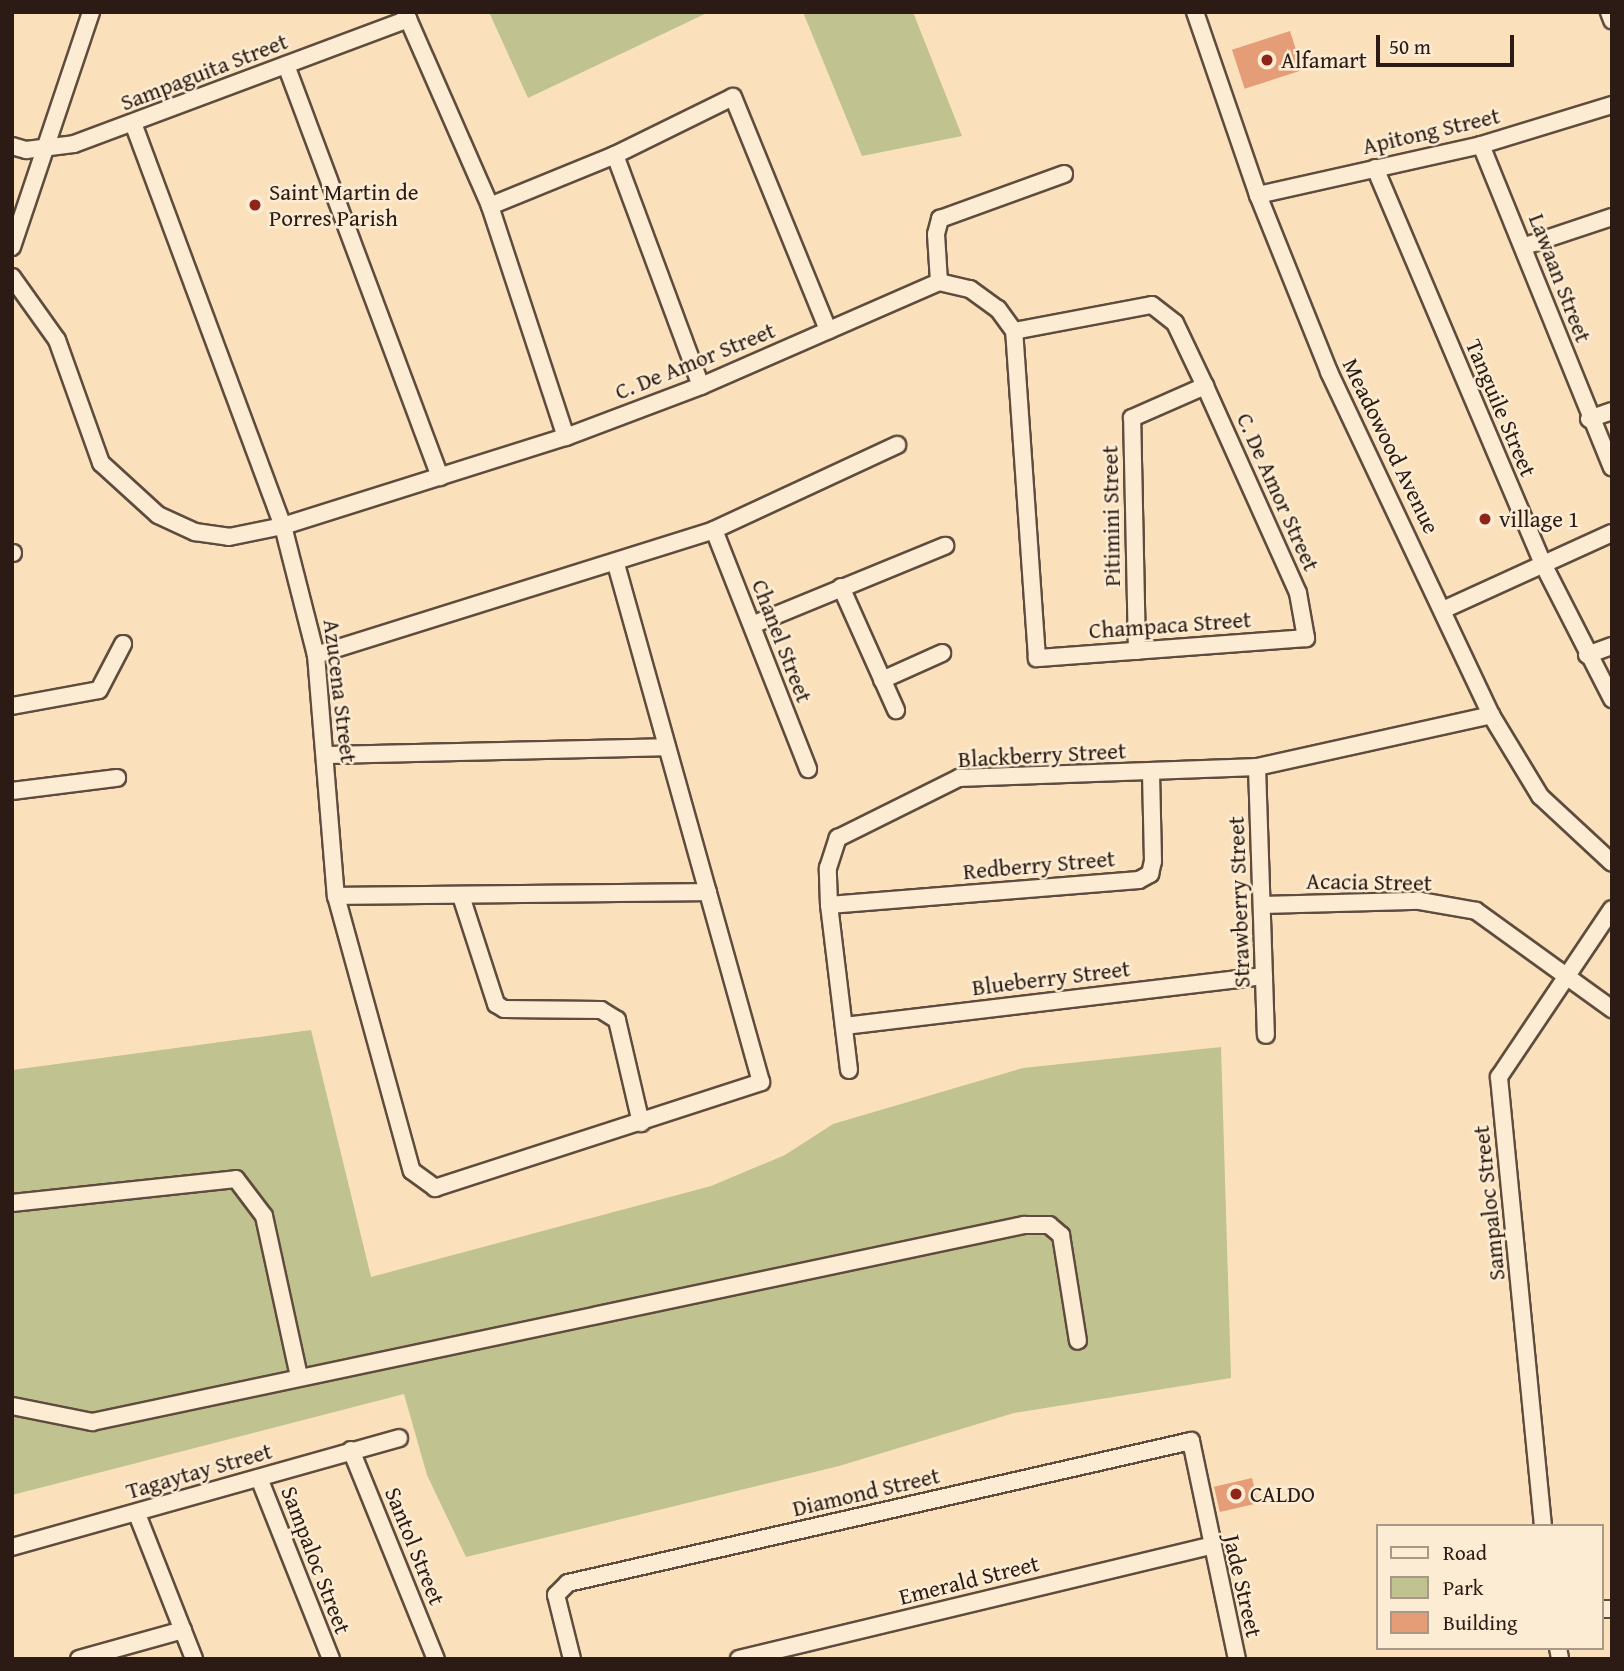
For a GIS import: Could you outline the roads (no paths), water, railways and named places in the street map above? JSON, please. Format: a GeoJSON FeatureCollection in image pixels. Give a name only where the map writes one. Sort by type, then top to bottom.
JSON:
{"type":"FeatureCollection","features":[{"type":"Feature","properties":{"kind":"street"},"geometry":{"type":"LineString","coordinates":[[12,247],[91,12]]}},
{"type":"Feature","properties":{"kind":"street","name":"Meadowood Avenue"},"geometry":{"type":"LineString","coordinates":[[1195,12],[1258,195],[1329,372],[1445,609],[1491,715],[1540,796],[1612,863]]}},
{"type":"Feature","properties":{"kind":"street"},"geometry":{"type":"LineString","coordinates":[[1609,12],[1612,20]]}},
{"type":"Feature","properties":{"kind":"street"},"geometry":{"type":"LineString","coordinates":[[406,15],[490,206],[566,437]]}},
{"type":"Feature","properties":{"kind":"street","name":"Sampaguita Street"},"geometry":{"type":"LineString","coordinates":[[12,146],[47,148],[133,123],[286,65],[406,15]]}},
{"type":"Feature","properties":{"kind":"street"},"geometry":{"type":"LineString","coordinates":[[286,65],[440,477]]}},
{"type":"Feature","properties":{"kind":"street"},"geometry":{"type":"LineString","coordinates":[[490,206],[615,155],[733,97],[828,330]]}},
{"type":"Feature","properties":{"kind":"street","name":"Apitong Street"},"geometry":{"type":"LineString","coordinates":[[1258,195],[1481,145],[1612,105]]}},
{"type":"Feature","properties":{"kind":"street","name":"Azucena Street"},"geometry":{"type":"LineString","coordinates":[[133,123],[283,526],[316,655],[336,896],[412,1171],[435,1188],[640,1123]]}},
{"type":"Feature","properties":{"kind":"street","name":"Lawaan Street"},"geometry":{"type":"LineString","coordinates":[[1481,145],[1525,246],[1589,419],[1612,467]]}},
{"type":"Feature","properties":{"kind":"street"},"geometry":{"type":"LineString","coordinates":[[615,155],[701,386]]}},
{"type":"Feature","properties":{"kind":"street","name":"Tanguile Street"},"geometry":{"type":"LineString","coordinates":[[1375,168],[1543,564],[1587,655],[1612,699]]}},
{"type":"Feature","properties":{"kind":"street"},"geometry":{"type":"LineString","coordinates":[[1014,331],[998,309],[970,289],[939,282],[936,234],[940,219],[1064,174]]}},
{"type":"Feature","properties":{"kind":"street"},"geometry":{"type":"LineString","coordinates":[[1525,246],[1612,216]]}},
{"type":"Feature","properties":{"kind":"street","name":"C. De Amor Street"},"geometry":{"type":"LineString","coordinates":[[12,277],[57,340],[101,463],[158,515],[195,532],[229,537],[283,526],[566,437],[701,386],[939,282]]}},
{"type":"Feature","properties":{"kind":"street","name":"C. De Amor Street"},"geometry":{"type":"LineString","coordinates":[[1014,331],[1152,305],[1175,323],[1298,593],[1306,638]]}},
{"type":"Feature","properties":{"kind":"street","name":"Champaca Street"},"geometry":{"type":"LineString","coordinates":[[1014,331],[1037,658],[1306,638]]}},
{"type":"Feature","properties":{"kind":"street","name":"Pitimini Street"},"geometry":{"type":"LineString","coordinates":[[1137,651],[1132,418],[1205,386]]}},
{"type":"Feature","properties":{"kind":"street"},"geometry":{"type":"LineString","coordinates":[[1589,419],[1612,411]]}},
{"type":"Feature","properties":{"kind":"street"},"geometry":{"type":"LineString","coordinates":[[316,655],[615,564],[714,530],[897,446]]}},
{"type":"Feature","properties":{"kind":"street","name":"Chanel Street"},"geometry":{"type":"LineString","coordinates":[[714,530],[808,769]]}},
{"type":"Feature","properties":{"kind":"street"},"geometry":{"type":"LineString","coordinates":[[1445,609],[1612,533]]}},
{"type":"Feature","properties":{"kind":"street"},"geometry":{"type":"LineString","coordinates":[[752,625],[945,546]]}},
{"type":"Feature","properties":{"kind":"street"},"geometry":{"type":"LineString","coordinates":[[461,896],[496,1004],[504,1009],[601,1010],[617,1020],[640,1123],[761,1082],[615,564]]}},
{"type":"Feature","properties":{"kind":"street"},"geometry":{"type":"LineString","coordinates":[[841,587],[896,710]]}},
{"type":"Feature","properties":{"kind":"street"},"geometry":{"type":"LineString","coordinates":[[12,706],[99,690],[123,644]]}},
{"type":"Feature","properties":{"kind":"street"},"geometry":{"type":"LineString","coordinates":[[1587,655],[1612,646]]}},
{"type":"Feature","properties":{"kind":"street"},"geometry":{"type":"LineString","coordinates":[[882,680],[943,653]]}},
{"type":"Feature","properties":{"kind":"street","name":"Blackberry Street"},"geometry":{"type":"LineString","coordinates":[[849,1070],[829,905],[828,868],[838,838],[959,778],[1257,767],[1491,715]]}},
{"type":"Feature","properties":{"kind":"street"},"geometry":{"type":"LineString","coordinates":[[326,755],[667,747]]}},
{"type":"Feature","properties":{"kind":"street","name":"Strawberry Street"},"geometry":{"type":"LineString","coordinates":[[1257,767],[1266,1035]]}},
{"type":"Feature","properties":{"kind":"street","name":"Redberry Street"},"geometry":{"type":"LineString","coordinates":[[829,905],[1139,880],[1150,874],[1153,861],[1150,773]]}},
{"type":"Feature","properties":{"kind":"street"},"geometry":{"type":"LineString","coordinates":[[12,791],[117,778]]}},
{"type":"Feature","properties":{"kind":"street"},"geometry":{"type":"LineString","coordinates":[[336,896],[708,892]]}},
{"type":"Feature","properties":{"kind":"street","name":"Acacia Street"},"geometry":{"type":"LineString","coordinates":[[1262,905],[1408,901],[1476,911],[1568,974],[1612,1009]]}},
{"type":"Feature","properties":{"kind":"street","name":"Sampaloc Street"},"geometry":{"type":"LineString","coordinates":[[1543,1524],[1499,1077],[1612,909]]}},
{"type":"Feature","properties":{"kind":"street","name":"Blueberry Street"},"geometry":{"type":"LineString","coordinates":[[844,1026],[1264,976]]}},
{"type":"Feature","properties":{"kind":"street"},"geometry":{"type":"LineString","coordinates":[[12,1203],[236,1180],[264,1216],[299,1376]]}},
{"type":"Feature","properties":{"kind":"street"},"geometry":{"type":"LineString","coordinates":[[12,1406],[92,1422],[1024,1224],[1049,1225],[1061,1235],[1079,1341]]}},
{"type":"Feature","properties":{"kind":"street","name":"Tagaytay Street"},"geometry":{"type":"LineString","coordinates":[[12,1547],[137,1514],[399,1438]]}},
{"type":"Feature","properties":{"kind":"street","name":"Jade Street"},"geometry":{"type":"LineString","coordinates":[[1191,1441],[1209,1546],[1237,1659]]}},
{"type":"Feature","properties":{"kind":"street","name":"Diamond Street"},"geometry":{"type":"LineString","coordinates":[[572,1659],[556,1595],[568,1583],[1191,1441]]}},
{"type":"Feature","properties":{"kind":"street","name":"Santol Street"},"geometry":{"type":"LineString","coordinates":[[351,1450],[436,1659]]}},
{"type":"Feature","properties":{"kind":"street","name":"Sampaloc Street"},"geometry":{"type":"LineString","coordinates":[[259,1478],[331,1659]]}},
{"type":"Feature","properties":{"kind":"street"},"geometry":{"type":"LineString","coordinates":[[137,1514],[194,1659]]}},
{"type":"Feature","properties":{"kind":"street","name":"Emerald Street"},"geometry":{"type":"LineString","coordinates":[[740,1659],[1209,1546]]}},
{"type":"Feature","properties":{"kind":"street"},"geometry":{"type":"LineString","coordinates":[[79,1659],[183,1630]]}},
{"type":"Feature","properties":{"kind":"place","name":"Alfamart"},"geometry":{"type":"Point","coordinates":[1267,60]}},
{"type":"Feature","properties":{"kind":"place","name":"Saint Martin de Porres Parish"},"geometry":{"type":"Point","coordinates":[255,205]}},
{"type":"Feature","properties":{"kind":"place","name":"village 1"},"geometry":{"type":"Point","coordinates":[1485,519]}},
{"type":"Feature","properties":{"kind":"place","name":"CALDO"},"geometry":{"type":"Point","coordinates":[1236,1494]}}]}
